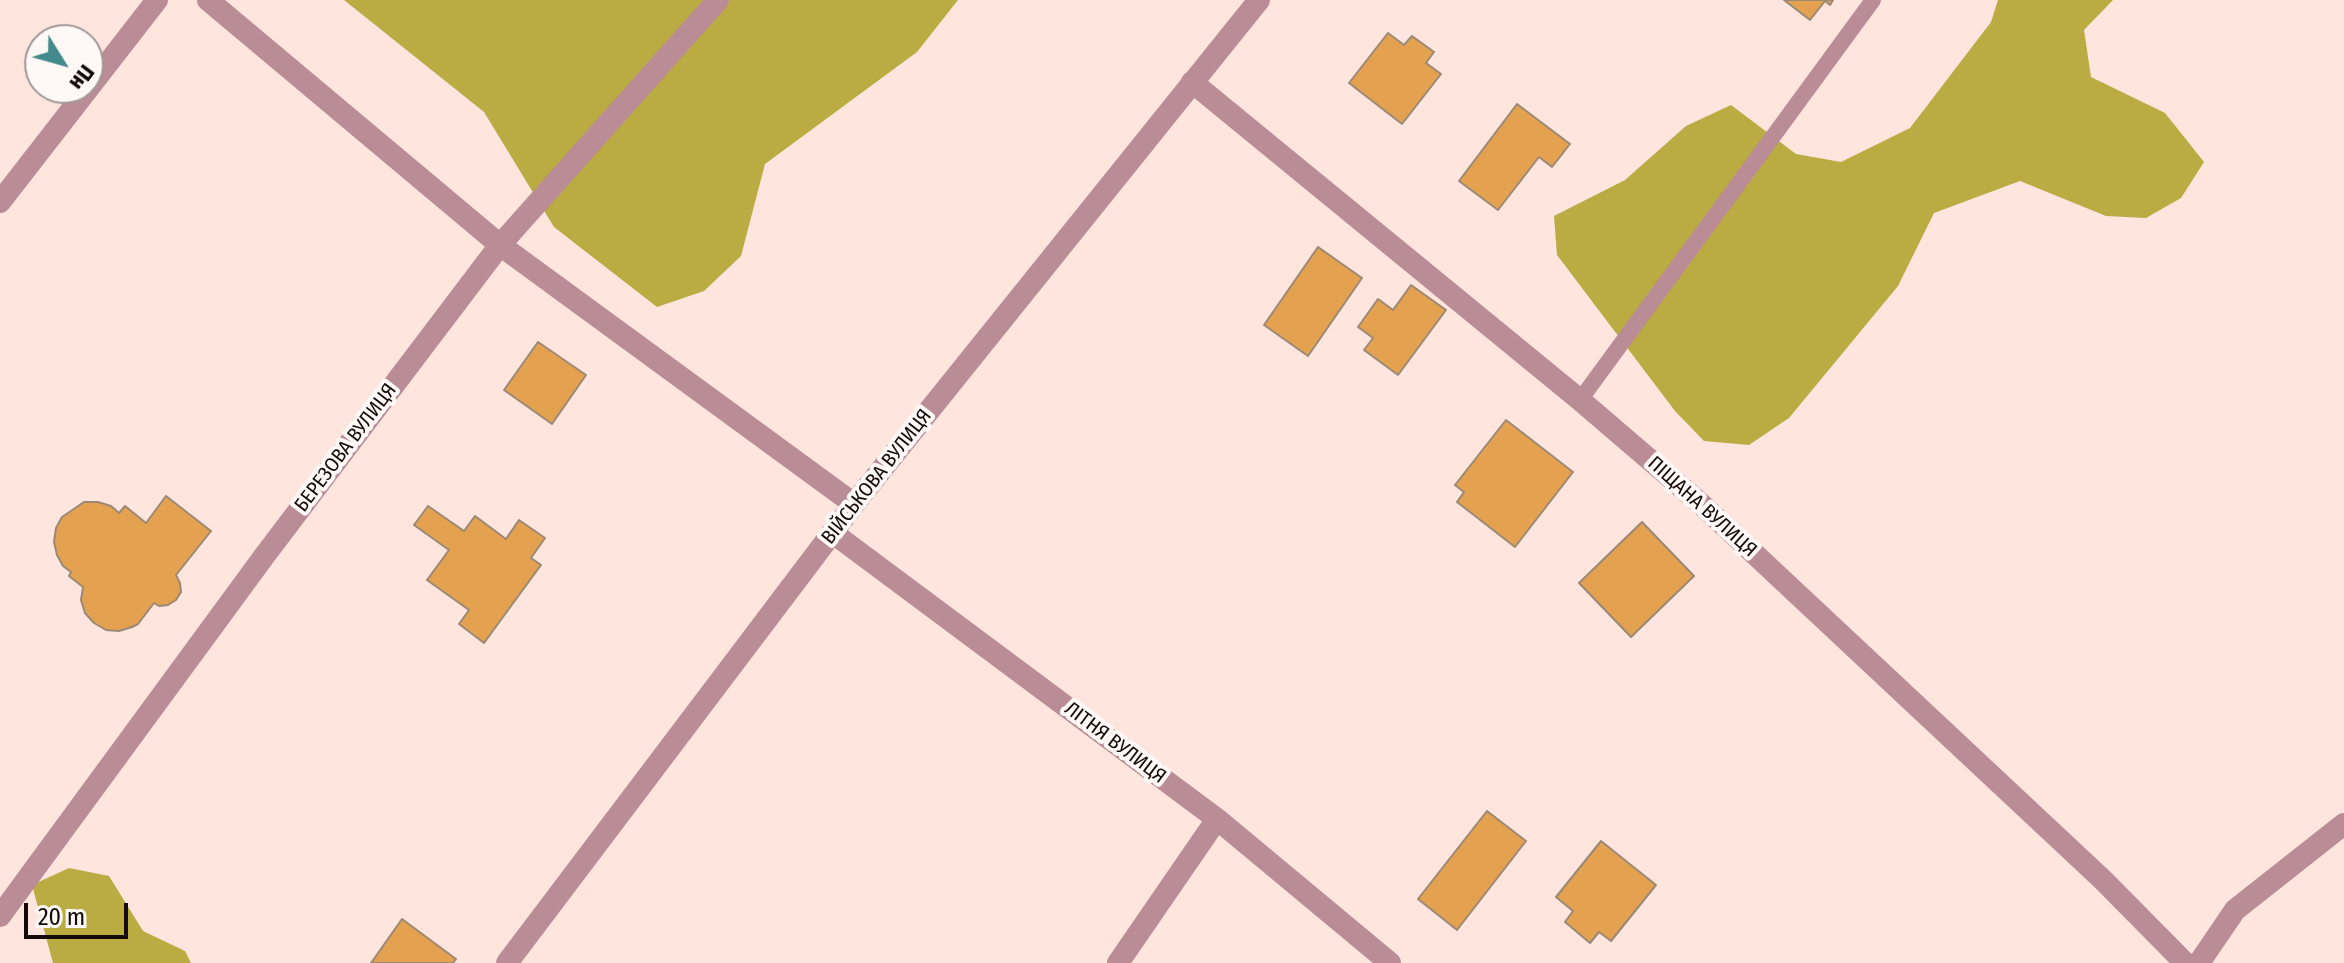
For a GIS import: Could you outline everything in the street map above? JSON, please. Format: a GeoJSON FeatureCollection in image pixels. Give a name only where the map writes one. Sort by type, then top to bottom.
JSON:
{"type":"FeatureCollection","features":[{"type":"Feature","properties":{"kind":"street"},"geometry":{"type":"LineString","coordinates":[[0,202],[157,0]]}},
{"type":"Feature","properties":{"kind":"street"},"geometry":{"type":"LineString","coordinates":[[208,0],[500,245],[854,504]]}},
{"type":"Feature","properties":{"kind":"street","name":"БЕРЕЗОВА ВУЛИЦЯ"},"geometry":{"type":"LineString","coordinates":[[0,916],[265,555],[500,245],[718,0]]}},
{"type":"Feature","properties":{"kind":"street","name":"ВІЙСЬКОВА ВУЛИЦЯ"},"geometry":{"type":"LineString","coordinates":[[507,963],[854,504],[1259,0]]}},
{"type":"Feature","properties":{"kind":"street","name":"ПІЩАНА ВУЛИЦЯ"},"geometry":{"type":"LineString","coordinates":[[1192,82],[1580,400],[1699,502],[2103,880],[2185,963]]}},
{"type":"Feature","properties":{"kind":"street","name":"ЛІТНЯ ВУЛИЦЯ"},"geometry":{"type":"LineString","coordinates":[[833,533],[1217,819],[1390,963]]}},
{"type":"Feature","properties":{"kind":"street"},"geometry":{"type":"LineString","coordinates":[[1118,963],[1217,819]]}},
{"type":"Feature","properties":{"kind":"street"},"geometry":{"type":"LineString","coordinates":[[2199,963],[2235,910],[2344,824]]}},
{"type":"Feature","properties":{"kind":"lane"},"geometry":{"type":"LineString","coordinates":[[1580,400],[1873,0]]}},
{"type":"Feature","properties":{"kind":"shaded area"},"geometry":{"type":"Polygon","coordinates":[[[344,0],[958,0],[917,52],[765,164],[741,256],[704,291],[657,307],[554,227],[484,112],[344,0]]]}},
{"type":"Feature","properties":{"kind":"shaded area"},"geometry":{"type":"Polygon","coordinates":[[[1998,0],[2113,0],[2084,30],[2091,77],[2165,113],[2204,162],[2181,198],[2146,218],[2106,216],[2020,181],[1934,213],[1898,286],[1789,418],[1749,445],[1704,441],[1675,411],[1557,255],[1554,216],[1625,180],[1686,126],[1731,105],[1796,154],[1841,162],[1910,128],[1991,22],[1998,0]]]}},
{"type":"Feature","properties":{"kind":"shaded area"},"geometry":{"type":"Polygon","coordinates":[[[69,868],[109,876],[143,931],[185,951],[191,963],[53,963],[32,885],[69,868]]]}},
{"type":"Feature","properties":{"kind":"building"},"geometry":{"type":"Polygon","coordinates":[[[1784,0],[1833,0],[1830,5],[1825,1],[1810,20],[1784,0]]]}},
{"type":"Feature","properties":{"kind":"building"},"geometry":{"type":"Polygon","coordinates":[[[1388,33],[1404,45],[1412,36],[1434,52],[1426,63],[1441,74],[1402,124],[1349,83],[1388,33]]]}},
{"type":"Feature","properties":{"kind":"building"},"geometry":{"type":"Polygon","coordinates":[[[1517,104],[1570,144],[1552,167],[1539,157],[1498,210],[1459,181],[1517,104]]]}},
{"type":"Feature","properties":{"kind":"building"},"geometry":{"type":"Polygon","coordinates":[[[1318,247],[1362,278],[1308,356],[1264,325],[1318,247]]]}},
{"type":"Feature","properties":{"kind":"building"},"geometry":{"type":"Polygon","coordinates":[[[1411,285],[1446,310],[1398,375],[1364,350],[1373,338],[1358,327],[1378,299],[1393,310],[1411,285]]]}},
{"type":"Feature","properties":{"kind":"building"},"geometry":{"type":"Polygon","coordinates":[[[538,342],[586,375],[552,424],[504,390],[538,342]]]}},
{"type":"Feature","properties":{"kind":"building"},"geometry":{"type":"Polygon","coordinates":[[[1506,420],[1573,472],[1515,547],[1457,502],[1464,492],[1455,485],[1506,420]]]}},
{"type":"Feature","properties":{"kind":"building"},"geometry":{"type":"Polygon","coordinates":[[[166,496],[211,531],[176,575],[181,592],[176,600],[168,605],[154,603],[132,627],[119,631],[106,630],[85,613],[81,600],[83,587],[69,576],[71,572],[57,555],[54,542],[56,528],[62,517],[84,502],[111,506],[119,513],[125,506],[146,523],[166,496]]]}},
{"type":"Feature","properties":{"kind":"building"},"geometry":{"type":"Polygon","coordinates":[[[428,506],[464,531],[475,516],[506,539],[519,520],[545,538],[531,558],[541,565],[484,643],[459,624],[469,610],[427,580],[449,550],[414,525],[428,506]]]}},
{"type":"Feature","properties":{"kind":"building"},"geometry":{"type":"Polygon","coordinates":[[[1642,522],[1694,576],[1631,637],[1579,583],[1642,522]]]}},
{"type":"Feature","properties":{"kind":"building"},"geometry":{"type":"Polygon","coordinates":[[[1487,811],[1526,841],[1457,930],[1418,899],[1487,811]]]}},
{"type":"Feature","properties":{"kind":"building"},"geometry":{"type":"Polygon","coordinates":[[[1601,841],[1656,885],[1611,941],[1599,932],[1590,943],[1565,922],[1573,911],[1556,897],[1601,841]]]}},
{"type":"Feature","properties":{"kind":"building"},"geometry":{"type":"Polygon","coordinates":[[[402,919],[456,959],[453,963],[371,963],[402,919]]]}}]}
